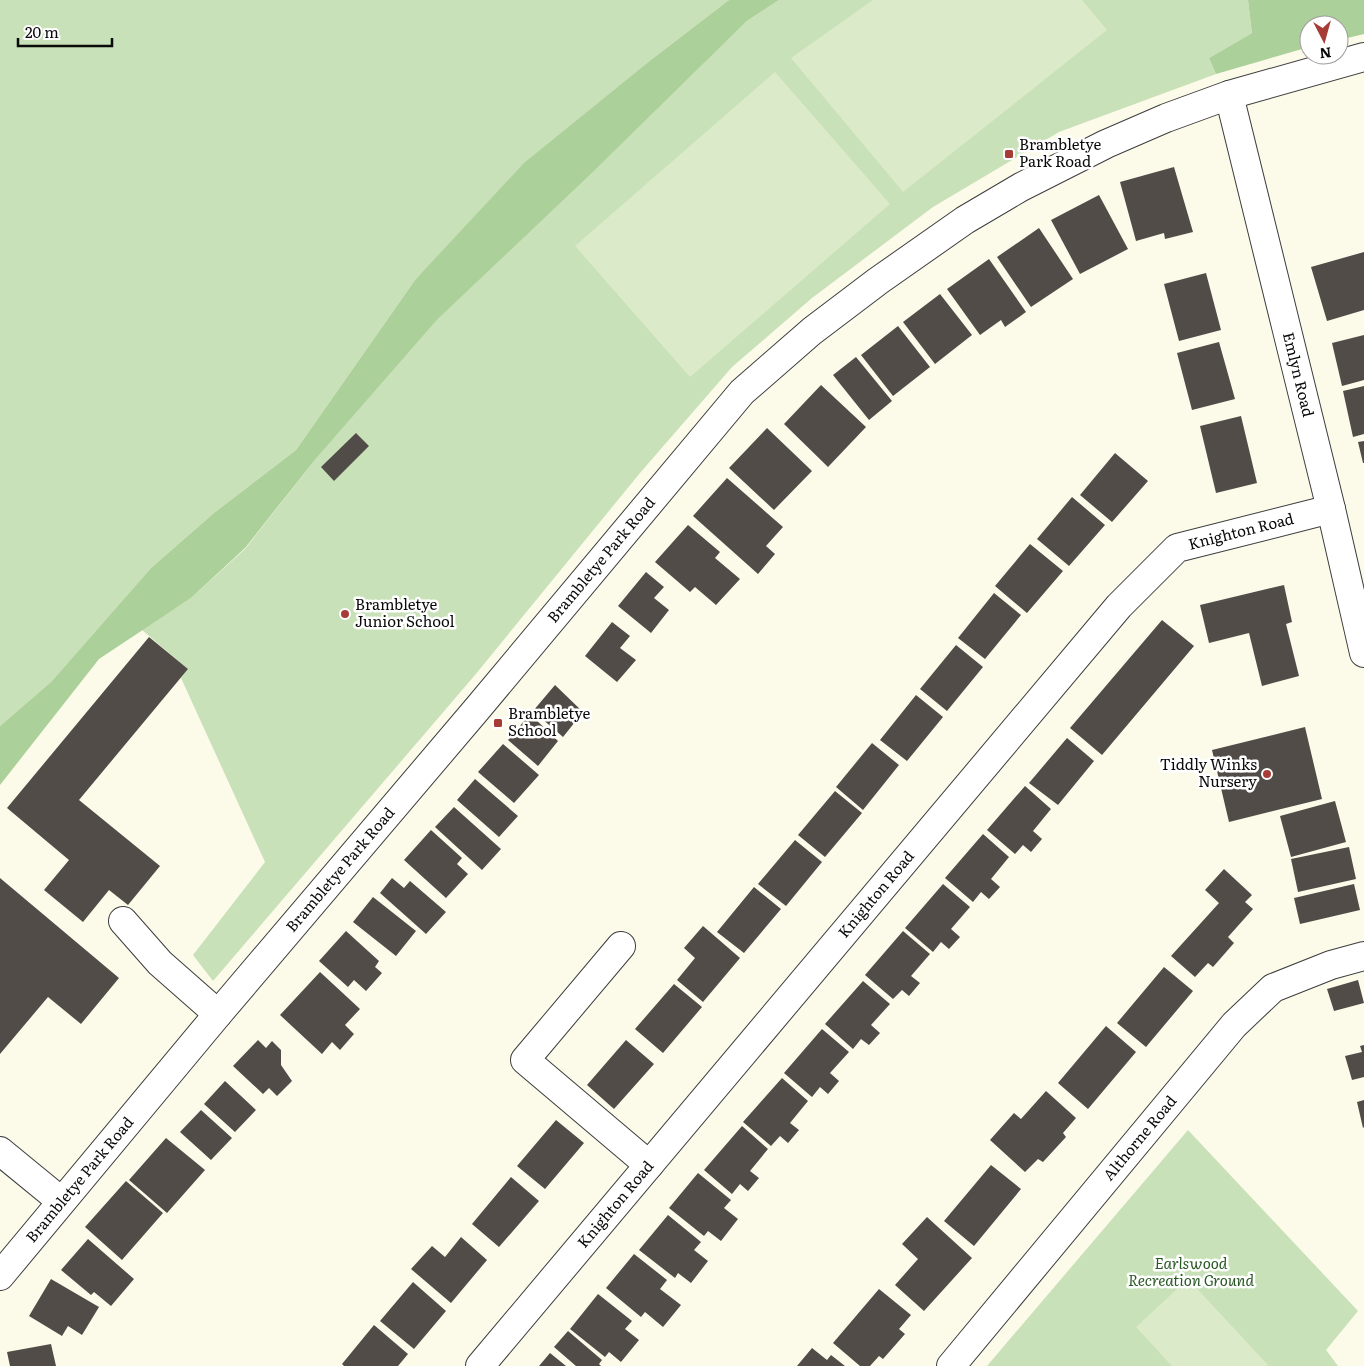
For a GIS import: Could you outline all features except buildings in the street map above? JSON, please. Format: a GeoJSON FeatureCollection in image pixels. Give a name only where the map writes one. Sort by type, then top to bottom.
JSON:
{"type":"FeatureCollection","features":[{"type":"Feature","properties":{"kind":"street","name":"Brambletye Park Road"},"geometry":{"type":"LineString","coordinates":[[0,1276],[742,392],[812,331],[878,281],[965,220],[1021,187],[1106,144],[1166,118],[1228,95],[1359,58]]}},
{"type":"Feature","properties":{"kind":"street","name":"Emlyn Road"},"geometry":{"type":"LineString","coordinates":[[1228,95],[1331,509],[1364,653]]}},
{"type":"Feature","properties":{"kind":"street","name":"Knighton Road"},"geometry":{"type":"LineString","coordinates":[[480,1366],[1119,606],[1177,548],[1331,509]]}},
{"type":"Feature","properties":{"kind":"street"},"geometry":{"type":"LineString","coordinates":[[123,921],[160,963],[218,1014]]}},
{"type":"Feature","properties":{"kind":"street"},"geometry":{"type":"LineString","coordinates":[[621,946],[526,1060],[649,1165]]}},
{"type":"Feature","properties":{"kind":"street","name":"Althorne Road"},"geometry":{"type":"LineString","coordinates":[[951,1366],[1234,1025],[1273,988],[1331,965],[1364,956]]}},
{"type":"Feature","properties":{"kind":"street"},"geometry":{"type":"LineString","coordinates":[[0,1151],[62,1201]]}},
{"type":"Feature","properties":{"kind":"green space"},"geometry":{"type":"Polygon","coordinates":[[[0,0],[729,0],[656,56],[415,280],[296,450],[214,513],[151,568],[51,682],[0,726],[0,0]]]}},
{"type":"Feature","properties":{"kind":"green space"},"geometry":{"type":"Polygon","coordinates":[[[729,0],[779,0],[747,21],[590,175],[437,320],[314,461],[245,548],[191,598],[99,659],[0,785],[0,726],[51,682],[151,568],[214,513],[296,450],[415,280],[524,163],[656,56],[729,0]]]}},
{"type":"Feature","properties":{"kind":"green space","name":"Brambletye Junior School"},"geometry":{"type":"Polygon","coordinates":[[[779,0],[1248,0],[1252,33],[1209,58],[1216,74],[1059,132],[933,207],[812,298],[732,367],[640,473],[475,675],[213,981],[193,955],[265,862],[181,678],[188,669],[142,630],[191,598],[245,549],[314,461],[437,320],[590,175],[747,21],[779,0]]]}},
{"type":"Feature","properties":{"kind":"green space"},"geometry":{"type":"Polygon","coordinates":[[[873,0],[1082,0],[1107,30],[903,192],[791,58],[873,0]]]}},
{"type":"Feature","properties":{"kind":"green space"},"geometry":{"type":"Polygon","coordinates":[[[1248,0],[1364,0],[1364,34],[1349,38],[1349,15],[1299,15],[1299,50],[1216,74],[1209,58],[1252,33],[1248,0]]]}},
{"type":"Feature","properties":{"kind":"green space"},"geometry":{"type":"Polygon","coordinates":[[[775,72],[890,204],[690,377],[575,246],[775,72]]]}},
{"type":"Feature","properties":{"kind":"green space","name":"Earlswood Recreation Ground"},"geometry":{"type":"Polygon","coordinates":[[[1188,1130],[1358,1311],[1326,1350],[1338,1366],[987,1366],[1188,1130]]]}},
{"type":"Feature","properties":{"kind":"green space"},"geometry":{"type":"Polygon","coordinates":[[[1188,1279],[1268,1365],[1172,1366],[1136,1327],[1188,1279]]]}},
{"type":"Feature","properties":{"kind":"place","name":"Brambletye Park Road"},"geometry":{"type":"Point","coordinates":[1009,154]}},
{"type":"Feature","properties":{"kind":"place","name":"Brambletye Junior School"},"geometry":{"type":"Point","coordinates":[345,614]}},
{"type":"Feature","properties":{"kind":"place","name":"Brambletye School"},"geometry":{"type":"Point","coordinates":[498,723]}},
{"type":"Feature","properties":{"kind":"place","name":"Tiddly Winks Nursery"},"geometry":{"type":"Point","coordinates":[1267,774]}}]}
